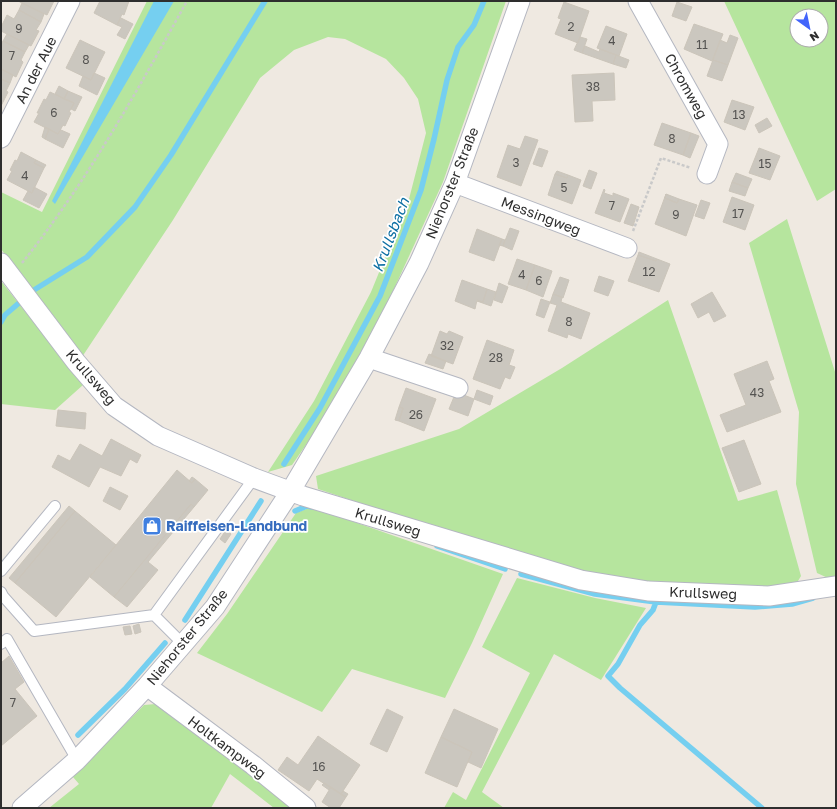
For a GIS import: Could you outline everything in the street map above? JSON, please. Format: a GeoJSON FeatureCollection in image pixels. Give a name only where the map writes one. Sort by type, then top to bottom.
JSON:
{"type":"FeatureCollection","features":[{"type":"Feature","properties":{"kind":"street","name":"An der Aue"},"geometry":{"type":"LineString","coordinates":[[1,138],[70,1]]}},
{"type":"Feature","properties":{"kind":"street","name":"Niehorster Straße"},"geometry":{"type":"LineString","coordinates":[[22,808],[77,760],[148,686],[215,607],[290,492],[369,358],[419,263],[455,182],[520,1]]}},
{"type":"Feature","properties":{"kind":"street","name":"Chromweg"},"geometry":{"type":"LineString","coordinates":[[638,1],[718,144],[707,174]]}},
{"type":"Feature","properties":{"kind":"street","name":"Messingweg"},"geometry":{"type":"LineString","coordinates":[[455,182],[627,248]]}},
{"type":"Feature","properties":{"kind":"street","name":"Krullsweg"},"geometry":{"type":"LineString","coordinates":[[12,276],[76,362],[114,406],[158,436],[290,492],[581,580],[648,591],[769,596],[836,586]]}},
{"type":"Feature","properties":{"kind":"street"},"geometry":{"type":"LineString","coordinates":[[369,358],[458,388]]}},
{"type":"Feature","properties":{"kind":"street","name":"Holtkampweg"},"geometry":{"type":"LineString","coordinates":[[148,686],[253,765],[306,808]]}},
{"type":"Feature","properties":{"kind":"lane"},"geometry":{"type":"LineString","coordinates":[[1,592],[34,631],[154,615],[254,478]]}},
{"type":"Feature","properties":{"kind":"lane"},"geometry":{"type":"LineString","coordinates":[[1,571],[55,506]]}},
{"type":"Feature","properties":{"kind":"lane"},"geometry":{"type":"LineString","coordinates":[[154,615],[183,644]]}},
{"type":"Feature","properties":{"kind":"lane"},"geometry":{"type":"LineString","coordinates":[[1,644],[7,639],[77,760]]}},
{"type":"Feature","properties":{"kind":"path"},"geometry":{"type":"LineString","coordinates":[[12,276],[54,221],[100,153],[141,85],[187,1]]}},
{"type":"Feature","properties":{"kind":"path"},"geometry":{"type":"LineString","coordinates":[[627,248],[661,158],[707,174]]}},
{"type":"Feature","properties":{"kind":"green space"},"geometry":{"type":"Polygon","coordinates":[[[147,1],[506,1],[443,182],[388,302],[362,353],[326,416],[292,465],[268,472],[314,401],[371,292],[409,199],[426,133],[418,99],[404,78],[386,59],[345,39],[328,37],[294,50],[260,78],[173,220],[82,357],[1,249],[1,192],[42,212],[147,1]]]}},
{"type":"Feature","properties":{"kind":"green space"},"geometry":{"type":"Polygon","coordinates":[[[724,1],[836,1],[836,189],[817,201],[724,1]]]}},
{"type":"Feature","properties":{"kind":"green space"},"geometry":{"type":"Polygon","coordinates":[[[787,219],[836,375],[836,578],[830,579],[817,573],[796,484],[799,412],[749,243],[787,219]]]}},
{"type":"Feature","properties":{"kind":"green space"},"geometry":{"type":"Polygon","coordinates":[[[1,281],[83,385],[55,410],[1,404],[1,281]]]}},
{"type":"Feature","properties":{"kind":"green space"},"geometry":{"type":"Polygon","coordinates":[[[668,300],[738,501],[777,490],[801,576],[795,586],[767,588],[649,586],[581,574],[518,556],[318,489],[316,476],[459,429],[562,368],[668,300]]]}},
{"type":"Feature","properties":{"kind":"green space"},"geometry":{"type":"Polygon","coordinates":[[[309,508],[323,511],[503,574],[445,698],[352,669],[322,712],[197,653],[227,614],[296,513],[309,508]]]}},
{"type":"Feature","properties":{"kind":"green space"},"geometry":{"type":"Polygon","coordinates":[[[517,578],[595,598],[646,608],[601,680],[554,654],[482,792],[504,808],[444,808],[453,792],[466,800],[530,673],[482,647],[517,578]]]}},
{"type":"Feature","properties":{"kind":"green space"},"geometry":{"type":"Polygon","coordinates":[[[156,704],[295,808],[274,808],[230,774],[211,808],[49,808],[79,784],[73,777],[144,705],[156,704]]]}},
{"type":"Feature","properties":{"kind":"water"},"geometry":{"type":"Polygon","coordinates":[[[154,1],[174,1],[55,204],[52,201],[154,1]]]}},
{"type":"Feature","properties":{"kind":"building"},"geometry":{"type":"Polygon","coordinates":[[[18,1],[54,1],[47,15],[18,1]]]}},
{"type":"Feature","properties":{"kind":"building"},"geometry":{"type":"Polygon","coordinates":[[[100,1],[129,1],[124,15],[122,14],[117,25],[94,13],[100,1]]]}},
{"type":"Feature","properties":{"kind":"building"},"geometry":{"type":"Polygon","coordinates":[[[564,2],[589,11],[578,43],[555,34],[561,19],[558,18],[564,2]]]}},
{"type":"Feature","properties":{"kind":"building"},"geometry":{"type":"Polygon","coordinates":[[[677,2],[692,7],[686,21],[672,16],[677,2]]]}},
{"type":"Feature","properties":{"kind":"building"},"geometry":{"type":"Polygon","coordinates":[[[22,3],[44,14],[41,22],[19,10],[22,3]]]}},
{"type":"Feature","properties":{"kind":"building"},"geometry":{"type":"Polygon","coordinates":[[[19,10],[41,22],[36,30],[39,31],[31,46],[1,31],[1,27],[7,15],[14,19],[19,10]]]}},
{"type":"Feature","properties":{"kind":"building"},"geometry":{"type":"Polygon","coordinates":[[[121,18],[133,24],[125,39],[117,35],[122,27],[117,25],[121,18]]]}},
{"type":"Feature","properties":{"kind":"building"},"geometry":{"type":"Polygon","coordinates":[[[694,24],[723,34],[712,61],[684,49],[694,24]]]}},
{"type":"Feature","properties":{"kind":"building"},"geometry":{"type":"Polygon","coordinates":[[[606,26],[627,34],[619,56],[597,48],[606,26]]]}},
{"type":"Feature","properties":{"kind":"building"},"geometry":{"type":"Polygon","coordinates":[[[7,34],[29,45],[25,52],[3,41],[7,34]]]}},
{"type":"Feature","properties":{"kind":"building"},"geometry":{"type":"Polygon","coordinates":[[[730,35],[738,38],[728,65],[713,60],[720,40],[727,43],[730,35]]]}},
{"type":"Feature","properties":{"kind":"building"},"geometry":{"type":"Polygon","coordinates":[[[580,37],[587,39],[582,53],[574,50],[580,37]]]}},
{"type":"Feature","properties":{"kind":"building"},"geometry":{"type":"Polygon","coordinates":[[[80,40],[105,52],[91,80],[66,68],[80,40]]]}},
{"type":"Feature","properties":{"kind":"building"},"geometry":{"type":"Polygon","coordinates":[[[3,41],[25,52],[21,60],[23,62],[16,77],[1,69],[1,45],[3,41]]]}},
{"type":"Feature","properties":{"kind":"building"},"geometry":{"type":"Polygon","coordinates":[[[585,46],[599,52],[600,49],[616,55],[613,64],[582,53],[585,46]]]}},
{"type":"Feature","properties":{"kind":"building"},"geometry":{"type":"Polygon","coordinates":[[[616,55],[629,60],[626,68],[613,64],[616,55]]]}},
{"type":"Feature","properties":{"kind":"building"},"geometry":{"type":"Polygon","coordinates":[[[713,60],[728,65],[722,81],[707,76],[713,60]]]}},
{"type":"Feature","properties":{"kind":"building"},"geometry":{"type":"Polygon","coordinates":[[[1,69],[13,75],[10,83],[1,79],[1,69]]]}},
{"type":"Feature","properties":{"kind":"building"},"geometry":{"type":"Polygon","coordinates":[[[94,73],[105,78],[97,95],[79,86],[83,76],[91,80],[94,73]]]}},
{"type":"Feature","properties":{"kind":"building"},"geometry":{"type":"Polygon","coordinates":[[[614,73],[615,100],[592,101],[593,121],[575,122],[572,75],[614,73]]]}},
{"type":"Feature","properties":{"kind":"building"},"geometry":{"type":"Polygon","coordinates":[[[1,79],[10,83],[6,91],[8,92],[1,106],[1,79]]]}},
{"type":"Feature","properties":{"kind":"building"},"geometry":{"type":"Polygon","coordinates":[[[59,86],[68,91],[64,99],[55,94],[59,86]]]}},
{"type":"Feature","properties":{"kind":"building"},"geometry":{"type":"Polygon","coordinates":[[[68,91],[82,97],[75,111],[71,109],[74,103],[64,99],[68,91]]]}},
{"type":"Feature","properties":{"kind":"building"},"geometry":{"type":"Polygon","coordinates":[[[50,92],[74,103],[69,112],[71,113],[65,126],[63,125],[58,134],[34,122],[44,99],[46,100],[50,92]]]}},
{"type":"Feature","properties":{"kind":"building"},"geometry":{"type":"Polygon","coordinates":[[[732,100],[754,107],[745,130],[724,122],[732,100]]]}},
{"type":"Feature","properties":{"kind":"building"},"geometry":{"type":"Polygon","coordinates":[[[767,118],[772,126],[759,133],[755,125],[767,118]]]}},
{"type":"Feature","properties":{"kind":"building"},"geometry":{"type":"Polygon","coordinates":[[[662,123],[691,133],[683,155],[654,145],[662,123]]]}},
{"type":"Feature","properties":{"kind":"building"},"geometry":{"type":"Polygon","coordinates":[[[45,127],[49,129],[45,139],[42,137],[45,127]]]}},
{"type":"Feature","properties":{"kind":"building"},"geometry":{"type":"Polygon","coordinates":[[[49,129],[58,134],[61,130],[70,134],[63,148],[45,139],[49,129]]]}},
{"type":"Feature","properties":{"kind":"building"},"geometry":{"type":"Polygon","coordinates":[[[691,133],[699,136],[690,158],[683,155],[691,133]]]}},
{"type":"Feature","properties":{"kind":"building"},"geometry":{"type":"Polygon","coordinates":[[[525,136],[538,140],[521,186],[497,177],[508,145],[520,149],[525,136]]]}},
{"type":"Feature","properties":{"kind":"building"},"geometry":{"type":"Polygon","coordinates":[[[539,148],[548,151],[542,167],[533,164],[539,148]]]}},
{"type":"Feature","properties":{"kind":"building"},"geometry":{"type":"Polygon","coordinates":[[[759,148],[780,156],[770,180],[749,173],[759,148]]]}},
{"type":"Feature","properties":{"kind":"building"},"geometry":{"type":"Polygon","coordinates":[[[21,152],[36,160],[34,163],[44,168],[32,193],[7,180],[12,171],[10,170],[15,160],[17,161],[21,152]]]}},
{"type":"Feature","properties":{"kind":"building"},"geometry":{"type":"Polygon","coordinates":[[[36,160],[46,165],[44,168],[34,163],[36,160]]]}},
{"type":"Feature","properties":{"kind":"building"},"geometry":{"type":"Polygon","coordinates":[[[589,170],[597,173],[591,189],[583,186],[589,170]]]}},
{"type":"Feature","properties":{"kind":"building"},"geometry":{"type":"Polygon","coordinates":[[[557,171],[568,175],[567,178],[555,174],[557,171]]]}},
{"type":"Feature","properties":{"kind":"building"},"geometry":{"type":"Polygon","coordinates":[[[736,173],[752,179],[748,188],[732,182],[736,173]]]}},
{"type":"Feature","properties":{"kind":"building"},"geometry":{"type":"Polygon","coordinates":[[[555,174],[567,178],[568,175],[581,180],[572,204],[548,195],[555,174]]]}},
{"type":"Feature","properties":{"kind":"building"},"geometry":{"type":"Polygon","coordinates":[[[732,182],[748,188],[745,196],[729,191],[732,182]]]}},
{"type":"Feature","properties":{"kind":"building"},"geometry":{"type":"Polygon","coordinates":[[[34,187],[47,194],[39,208],[23,200],[28,191],[32,193],[34,187]]]}},
{"type":"Feature","properties":{"kind":"building"},"geometry":{"type":"Polygon","coordinates":[[[604,189],[604,193],[613,196],[613,193],[629,199],[620,222],[595,213],[604,189]]]}},
{"type":"Feature","properties":{"kind":"building"},"geometry":{"type":"Polygon","coordinates":[[[666,194],[665,198],[677,203],[679,199],[697,205],[686,236],[655,224],[666,194]]]}},
{"type":"Feature","properties":{"kind":"building"},"geometry":{"type":"Polygon","coordinates":[[[666,194],[679,199],[677,203],[665,198],[666,194]]]}},
{"type":"Feature","properties":{"kind":"building"},"geometry":{"type":"Polygon","coordinates":[[[732,197],[754,205],[745,230],[723,222],[732,197]]]}},
{"type":"Feature","properties":{"kind":"building"},"geometry":{"type":"Polygon","coordinates":[[[701,200],[710,203],[704,219],[695,216],[701,200]]]}},
{"type":"Feature","properties":{"kind":"building"},"geometry":{"type":"Polygon","coordinates":[[[631,204],[639,207],[633,226],[624,223],[631,204]]]}},
{"type":"Feature","properties":{"kind":"building"},"geometry":{"type":"Polygon","coordinates":[[[510,228],[519,231],[512,250],[503,246],[510,228]]]}},
{"type":"Feature","properties":{"kind":"building"},"geometry":{"type":"Polygon","coordinates":[[[477,229],[502,239],[494,261],[469,252],[477,229]]]}},
{"type":"Feature","properties":{"kind":"building"},"geometry":{"type":"Polygon","coordinates":[[[502,239],[505,240],[503,246],[499,245],[502,239]]]}},
{"type":"Feature","properties":{"kind":"building"},"geometry":{"type":"Polygon","coordinates":[[[639,252],[657,259],[656,261],[638,255],[639,252]]]}},
{"type":"Feature","properties":{"kind":"building"},"geometry":{"type":"Polygon","coordinates":[[[638,255],[656,261],[657,259],[670,264],[659,292],[628,281],[638,255]]]}},
{"type":"Feature","properties":{"kind":"building"},"geometry":{"type":"Polygon","coordinates":[[[517,259],[535,265],[526,290],[508,284],[517,259]]]}},
{"type":"Feature","properties":{"kind":"building"},"geometry":{"type":"Polygon","coordinates":[[[535,265],[552,271],[543,297],[526,290],[535,265]]]}},
{"type":"Feature","properties":{"kind":"building"},"geometry":{"type":"Polygon","coordinates":[[[599,276],[614,281],[608,296],[594,291],[599,276]]]}},
{"type":"Feature","properties":{"kind":"building"},"geometry":{"type":"Polygon","coordinates":[[[560,277],[569,280],[563,298],[553,294],[560,277]]]}},
{"type":"Feature","properties":{"kind":"building"},"geometry":{"type":"Polygon","coordinates":[[[462,280],[487,289],[483,302],[477,300],[475,309],[455,301],[462,280]]]}},
{"type":"Feature","properties":{"kind":"building"},"geometry":{"type":"Polygon","coordinates":[[[499,283],[508,287],[502,303],[494,300],[499,283]]]}},
{"type":"Feature","properties":{"kind":"building"},"geometry":{"type":"Polygon","coordinates":[[[487,289],[496,292],[491,306],[477,301],[483,302],[487,289]]]}},
{"type":"Feature","properties":{"kind":"building"},"geometry":{"type":"Polygon","coordinates":[[[712,292],[726,316],[714,322],[709,312],[698,318],[691,304],[712,292]]]}},
{"type":"Feature","properties":{"kind":"building"},"geometry":{"type":"Polygon","coordinates":[[[553,294],[562,297],[561,302],[590,313],[581,339],[568,334],[567,338],[548,331],[557,305],[550,303],[553,294]]]}},
{"type":"Feature","properties":{"kind":"building"},"geometry":{"type":"Polygon","coordinates":[[[541,299],[550,302],[544,318],[536,315],[541,299]]]}},
{"type":"Feature","properties":{"kind":"building"},"geometry":{"type":"Polygon","coordinates":[[[440,331],[447,334],[449,331],[463,337],[453,364],[431,356],[440,331]]]}},
{"type":"Feature","properties":{"kind":"building"},"geometry":{"type":"Polygon","coordinates":[[[487,340],[514,350],[509,365],[515,367],[510,379],[505,377],[500,389],[473,379],[487,340]]]}},
{"type":"Feature","properties":{"kind":"building"},"geometry":{"type":"Polygon","coordinates":[[[429,354],[446,361],[443,369],[425,363],[429,354]]]}},
{"type":"Feature","properties":{"kind":"building"},"geometry":{"type":"Polygon","coordinates":[[[767,361],[774,379],[769,381],[781,412],[727,432],[720,415],[746,405],[734,374],[767,361]]]}},
{"type":"Feature","properties":{"kind":"building"},"geometry":{"type":"Polygon","coordinates":[[[406,388],[436,399],[424,431],[399,421],[403,408],[399,407],[406,388]]]}},
{"type":"Feature","properties":{"kind":"building"},"geometry":{"type":"Polygon","coordinates":[[[477,390],[493,396],[490,405],[474,399],[477,390]]]}},
{"type":"Feature","properties":{"kind":"building"},"geometry":{"type":"Polygon","coordinates":[[[456,392],[474,399],[468,416],[449,409],[456,392]]]}},
{"type":"Feature","properties":{"kind":"building"},"geometry":{"type":"Polygon","coordinates":[[[399,407],[403,408],[399,421],[395,420],[399,407]]]}},
{"type":"Feature","properties":{"kind":"building"},"geometry":{"type":"Polygon","coordinates":[[[58,410],[86,413],[85,429],[56,426],[58,410]]]}},
{"type":"Feature","properties":{"kind":"building"},"geometry":{"type":"Polygon","coordinates":[[[111,439],[141,455],[137,463],[130,459],[121,476],[100,467],[89,487],[52,467],[58,455],[70,461],[80,444],[102,456],[111,439]]]}},
{"type":"Feature","properties":{"kind":"building"},"geometry":{"type":"Polygon","coordinates":[[[744,440],[761,484],[739,492],[722,448],[744,440]]]}},
{"type":"Feature","properties":{"kind":"building","name":"Raiffeisen-Landbund"},"geometry":{"type":"Polygon","coordinates":[[[177,470],[192,483],[195,479],[208,490],[194,507],[191,504],[114,597],[90,577],[177,470]]]}},
{"type":"Feature","properties":{"kind":"building"},"geometry":{"type":"Polygon","coordinates":[[[192,477],[195,479],[192,483],[189,481],[192,477]]]}},
{"type":"Feature","properties":{"kind":"building"},"geometry":{"type":"Polygon","coordinates":[[[110,487],[128,496],[120,510],[103,501],[110,487]]]}},
{"type":"Feature","properties":{"kind":"building"},"geometry":{"type":"Polygon","coordinates":[[[191,504],[194,507],[148,562],[158,570],[127,607],[114,597],[191,504]]]}},
{"type":"Feature","properties":{"kind":"building"},"geometry":{"type":"Polygon","coordinates":[[[69,506],[75,511],[15,583],[9,578],[69,506]]]}},
{"type":"Feature","properties":{"kind":"building"},"geometry":{"type":"Polygon","coordinates":[[[75,511],[116,545],[56,617],[15,583],[75,511]]]}},
{"type":"Feature","properties":{"kind":"building"},"geometry":{"type":"Polygon","coordinates":[[[226,530],[231,534],[225,543],[220,539],[226,530]]]}},
{"type":"Feature","properties":{"kind":"building"},"geometry":{"type":"Polygon","coordinates":[[[139,624],[141,632],[135,634],[133,626],[139,624]]]}},
{"type":"Feature","properties":{"kind":"building"},"geometry":{"type":"Polygon","coordinates":[[[130,626],[132,634],[125,635],[123,627],[130,626]]]}},
{"type":"Feature","properties":{"kind":"building"},"geometry":{"type":"Polygon","coordinates":[[[9,656],[24,682],[15,689],[37,716],[1,746],[1,663],[9,656]]]}},
{"type":"Feature","properties":{"kind":"building"},"geometry":{"type":"Polygon","coordinates":[[[387,709],[403,717],[387,752],[370,744],[387,709]]]}},
{"type":"Feature","properties":{"kind":"building"},"geometry":{"type":"Polygon","coordinates":[[[454,709],[498,729],[481,768],[468,762],[472,752],[441,737],[454,709]]]}},
{"type":"Feature","properties":{"kind":"building"},"geometry":{"type":"Polygon","coordinates":[[[318,736],[360,765],[341,794],[345,797],[317,779],[309,791],[278,770],[287,757],[298,765],[318,736]]]}},
{"type":"Feature","properties":{"kind":"building"},"geometry":{"type":"Polygon","coordinates":[[[441,737],[472,752],[457,787],[425,773],[441,737]]]}},
{"type":"Feature","properties":{"kind":"building"},"geometry":{"type":"Polygon","coordinates":[[[324,783],[331,787],[329,790],[322,785],[324,783]]]}},
{"type":"Feature","properties":{"kind":"building"},"geometry":{"type":"Polygon","coordinates":[[[331,787],[346,797],[339,808],[331,808],[322,802],[331,787]]]}},
{"type":"Feature","properties":{"kind":"building"},"geometry":{"type":"Polygon","coordinates":[[[343,791],[348,794],[346,797],[341,794],[343,791]]]}},
{"type":"Feature","properties":{"kind":"waterway"},"geometry":{"type":"LineString","coordinates":[[1,322],[5,315],[34,290],[87,257],[135,207],[171,155],[265,1]]}},
{"type":"Feature","properties":{"kind":"waterway","name":"Krullsbach"},"geometry":{"type":"LineString","coordinates":[[284,464],[320,408],[380,296],[421,190],[447,80],[458,47],[474,25],[484,1]]}},
{"type":"Feature","properties":{"kind":"waterway"},"geometry":{"type":"LineString","coordinates":[[185,620],[261,501]]}},
{"type":"Feature","properties":{"kind":"waterway"},"geometry":{"type":"LineString","coordinates":[[295,511],[307,506],[312,507]]}},
{"type":"Feature","properties":{"kind":"waterway"},"geometry":{"type":"LineString","coordinates":[[437,546],[505,569]]}},
{"type":"Feature","properties":{"kind":"waterway"},"geometry":{"type":"LineString","coordinates":[[521,574],[595,594],[656,602],[755,607],[792,604],[813,598]]}},
{"type":"Feature","properties":{"kind":"waterway"},"geometry":{"type":"LineString","coordinates":[[656,602],[653,610],[640,625],[618,664],[608,676],[620,688],[762,808]]}},
{"type":"Feature","properties":{"kind":"waterway"},"geometry":{"type":"LineString","coordinates":[[78,735],[125,689],[165,643]]}},
{"type":"Feature","properties":{"kind":"place","name":"Raiffeisen-Landbund"},"geometry":{"type":"Point","coordinates":[152,526]}}]}
